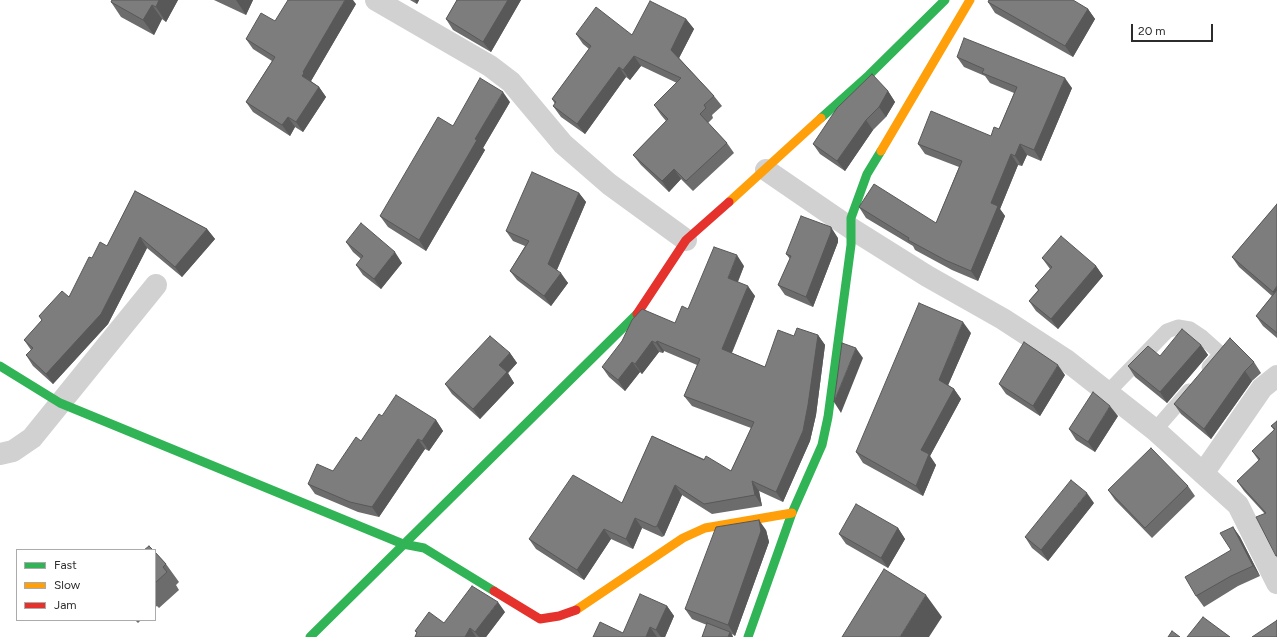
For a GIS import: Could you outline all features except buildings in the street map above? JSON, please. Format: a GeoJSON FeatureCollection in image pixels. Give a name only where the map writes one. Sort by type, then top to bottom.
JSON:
{"type":"FeatureCollection","features":[{"type":"Feature","properties":{"kind":"street"},"geometry":{"type":"LineString","coordinates":[[376,0],[490,66],[511,82],[563,144],[609,184],[686,240]]}},
{"type":"Feature","properties":{"kind":"street"},"geometry":{"type":"LineString","coordinates":[[310,637],[515,437],[635,317],[686,240],[766,170],[869,75],[946,0]]}},
{"type":"Feature","properties":{"kind":"street"},"geometry":{"type":"LineString","coordinates":[[748,637],[792,513],[822,445],[828,417],[852,229],[851,218],[867,174],[970,0]]}},
{"type":"Feature","properties":{"kind":"street"},"geometry":{"type":"LineString","coordinates":[[766,170],[852,229],[927,276],[1004,319],[1066,360],[1156,430],[1204,472],[1238,505],[1277,583]]}},
{"type":"Feature","properties":{"kind":"street"},"geometry":{"type":"LineString","coordinates":[[0,454],[13,450],[32,438],[156,285]]}},
{"type":"Feature","properties":{"kind":"street"},"geometry":{"type":"LineString","coordinates":[[0,366],[60,403],[404,544],[424,548],[540,619],[559,616],[576,610],[683,538],[705,528],[792,513]]}},
{"type":"Feature","properties":{"kind":"street"},"geometry":{"type":"LineString","coordinates":[[1204,472],[1262,388],[1277,376]]}},
{"type":"Feature","properties":{"kind":"lane"},"geometry":{"type":"LineString","coordinates":[[1108,392],[1167,331],[1178,327],[1190,329],[1202,337],[1221,354],[1156,430]]}},
{"type":"Feature","properties":{"kind":"traffic: fast"},"geometry":{"type":"LineString","coordinates":[[821,118],[869,75],[945,0]]}},
{"type":"Feature","properties":{"kind":"traffic: fast"},"geometry":{"type":"LineString","coordinates":[[748,637],[792,513],[822,445],[828,417],[851,245],[851,218],[867,174],[881,151]]}},
{"type":"Feature","properties":{"kind":"traffic: fast"},"geometry":{"type":"LineString","coordinates":[[310,637],[637,314]]}},
{"type":"Feature","properties":{"kind":"traffic: fast"},"geometry":{"type":"LineString","coordinates":[[0,366],[60,403],[403,544],[424,548],[494,591]]}},
{"type":"Feature","properties":{"kind":"traffic: slow"},"geometry":{"type":"LineString","coordinates":[[881,151],[970,0]]}},
{"type":"Feature","properties":{"kind":"traffic: slow"},"geometry":{"type":"LineString","coordinates":[[729,202],[821,118]]}},
{"type":"Feature","properties":{"kind":"traffic: slow"},"geometry":{"type":"LineString","coordinates":[[576,610],[683,538],[705,528],[792,513]]}},
{"type":"Feature","properties":{"kind":"traffic: jam"},"geometry":{"type":"LineString","coordinates":[[637,314],[686,240],[729,202]]}},
{"type":"Feature","properties":{"kind":"traffic: jam"},"geometry":{"type":"LineString","coordinates":[[494,591],[540,619],[559,616],[576,610]]}}]}
